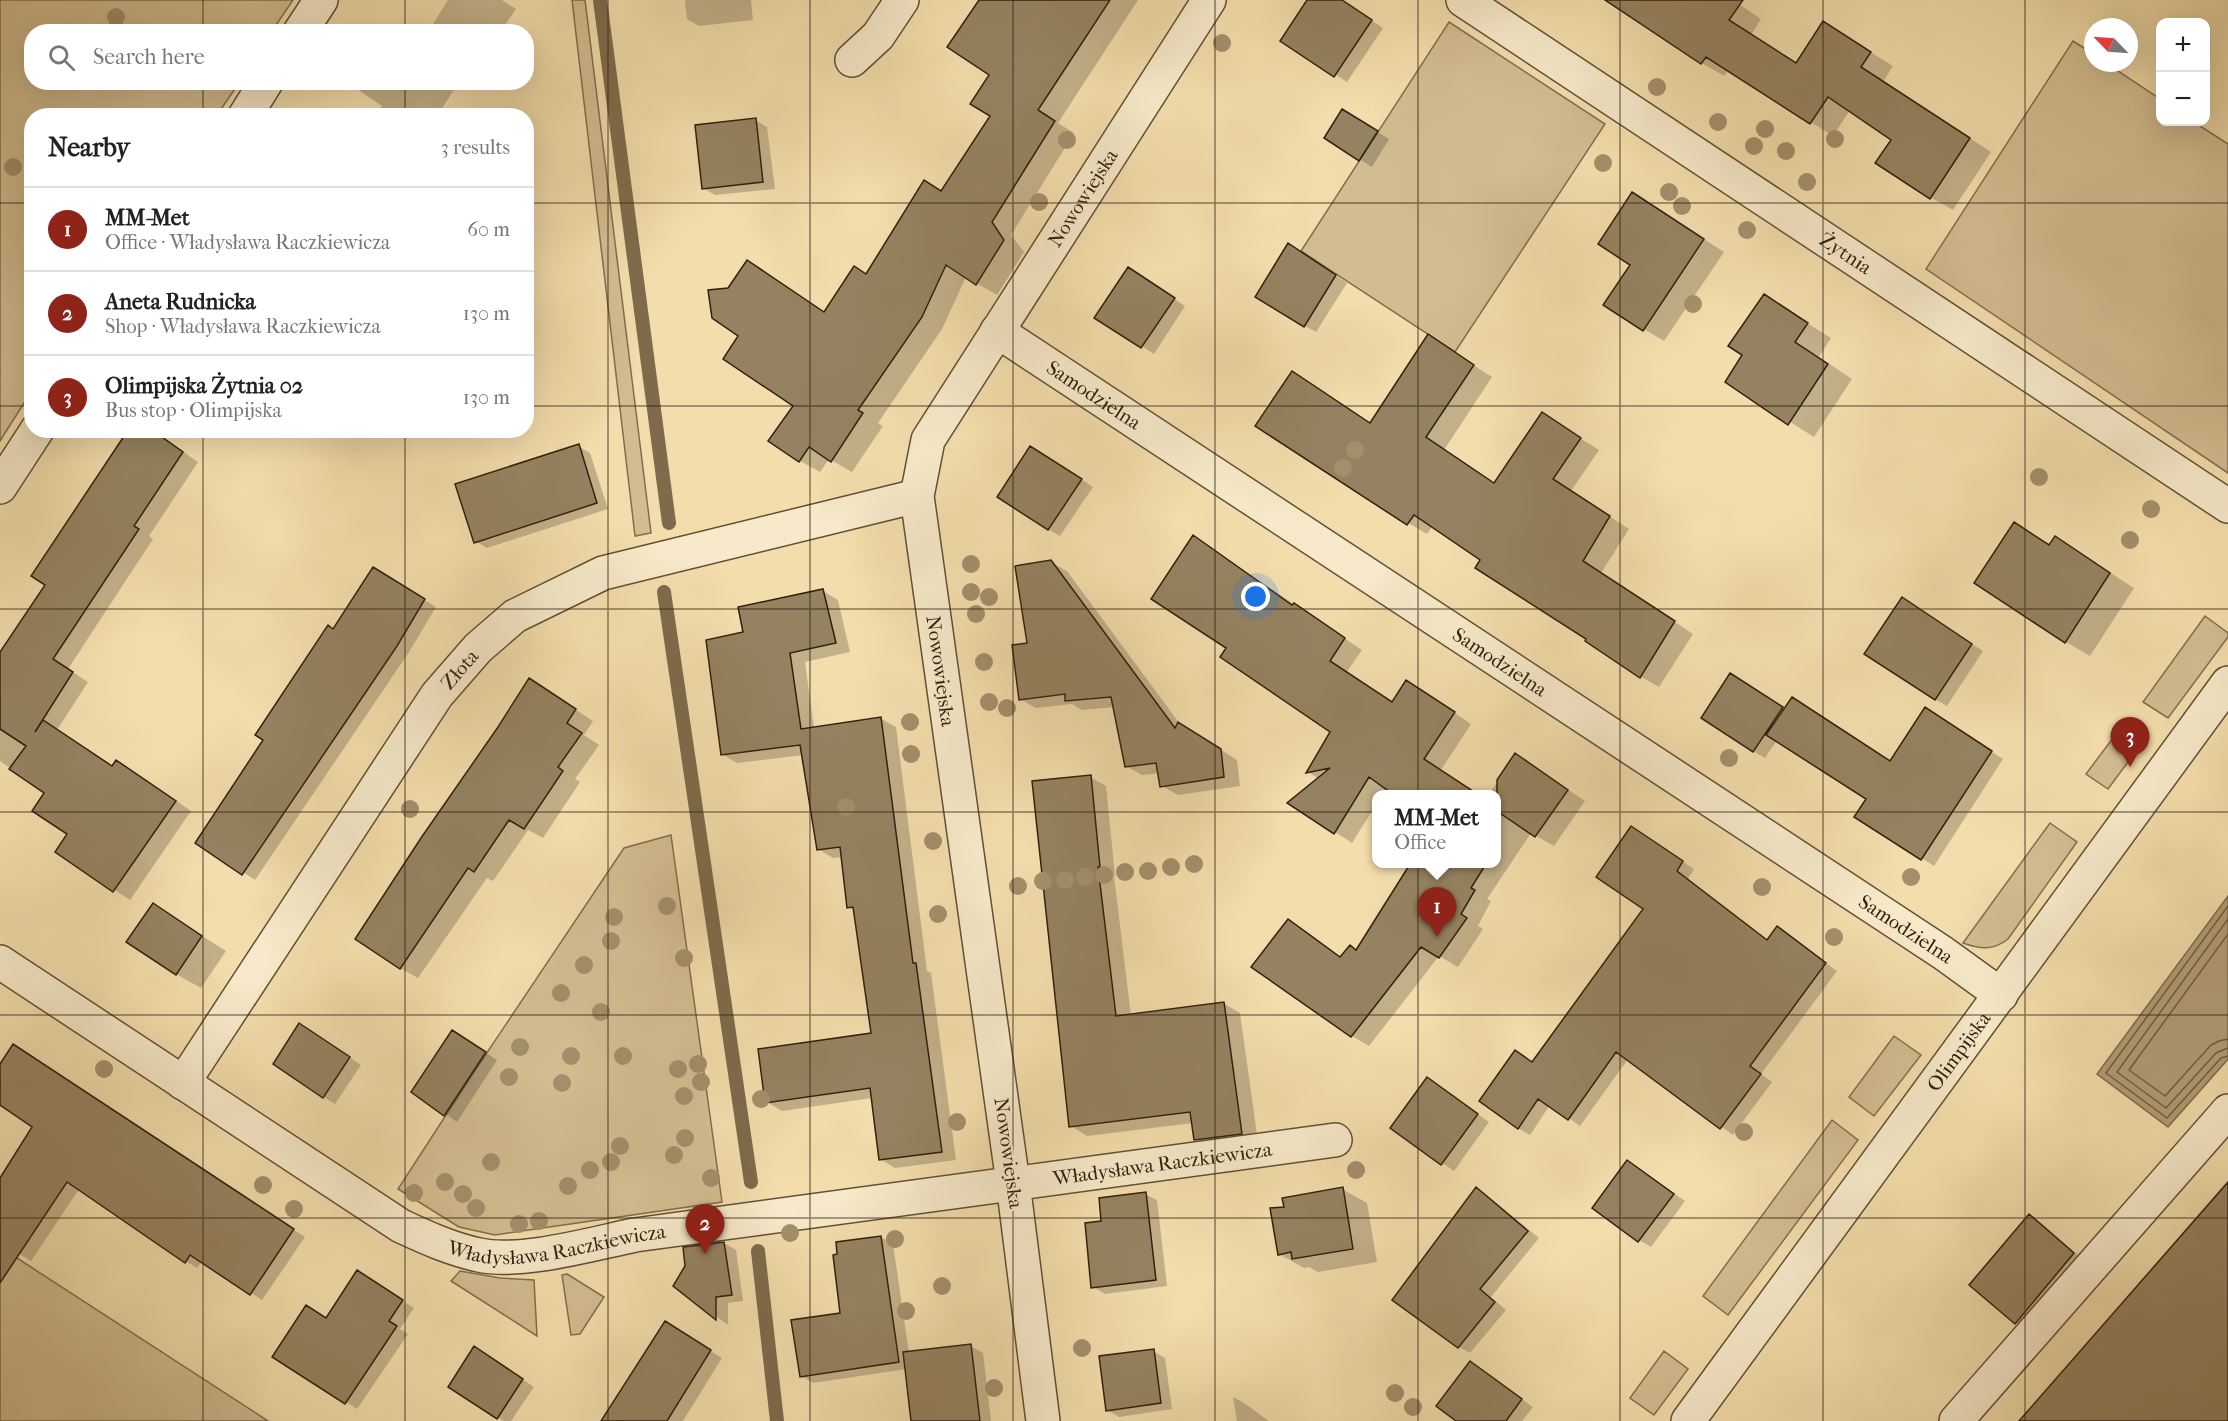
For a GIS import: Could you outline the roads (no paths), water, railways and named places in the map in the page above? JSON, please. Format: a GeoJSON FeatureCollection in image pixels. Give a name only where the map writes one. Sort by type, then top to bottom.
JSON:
{"type":"FeatureCollection","features":[{"type":"Feature","properties":{"kind":"street"},"geometry":{"type":"LineString","coordinates":[[305,24],[321,0]]}},
{"type":"Feature","properties":{"kind":"street"},"geometry":{"type":"LineString","coordinates":[[852,60],[878,36],[902,0]]}},
{"type":"Feature","properties":{"kind":"street","name":"Nowowiejska"},"geometry":{"type":"LineString","coordinates":[[1043,1421],[1013,1183],[917,496],[928,440],[1209,0]]}},
{"type":"Feature","properties":{"kind":"street","name":"Żytnia"},"geometry":{"type":"LineString","coordinates":[[1463,0],[2228,506]]}},
{"type":"Feature","properties":{"kind":"street"},"geometry":{"type":"LineString","coordinates":[[249,108],[261,90]]}},
{"type":"Feature","properties":{"kind":"street","name":"Samodzielna"},"geometry":{"type":"LineString","coordinates":[[997,331],[1943,953],[2001,994]]}},
{"type":"Feature","properties":{"kind":"street"},"geometry":{"type":"LineString","coordinates":[[0,487],[32,438]]}},
{"type":"Feature","properties":{"kind":"street","name":"Złota"},"geometry":{"type":"LineString","coordinates":[[183,1083],[437,695],[478,648],[515,616],[603,573],[917,496]]}},
{"type":"Feature","properties":{"kind":"street","name":"Olimpijska"},"geometry":{"type":"LineString","coordinates":[[1688,1421],[2228,683]]}},
{"type":"Feature","properties":{"kind":"street","name":"Władysława Raczkiewicza"},"geometry":{"type":"LineString","coordinates":[[0,962],[401,1226],[443,1245],[482,1256],[524,1257],[635,1235],[1335,1140]]}},
{"type":"Feature","properties":{"kind":"street"},"geometry":{"type":"LineString","coordinates":[[1956,1421],[2228,1111]]}},
{"type":"Feature","properties":{"kind":"water"},"geometry":{"type":"Polygon","coordinates":[[[2228,896],[2228,1059],[2168,1127],[2097,1074],[2228,896]]]}},
{"type":"Feature","properties":{"kind":"waterway"},"geometry":{"type":"LineString","coordinates":[[600,0],[669,523]]}},
{"type":"Feature","properties":{"kind":"waterway"},"geometry":{"type":"LineString","coordinates":[[664,592],[751,1182]]}},
{"type":"Feature","properties":{"kind":"waterway"},"geometry":{"type":"LineString","coordinates":[[758,1251],[777,1421]]}},
{"type":"Feature","properties":{"kind":"place","name":"Olimpijska Żytnia 02"},"geometry":{"type":"Point","coordinates":[2130,767]}},
{"type":"Feature","properties":{"kind":"place","name":"MM-Met"},"geometry":{"type":"Point","coordinates":[1437,937]}},
{"type":"Feature","properties":{"kind":"place","name":"Aneta Rudnicka"},"geometry":{"type":"Point","coordinates":[705,1254]}}]}
